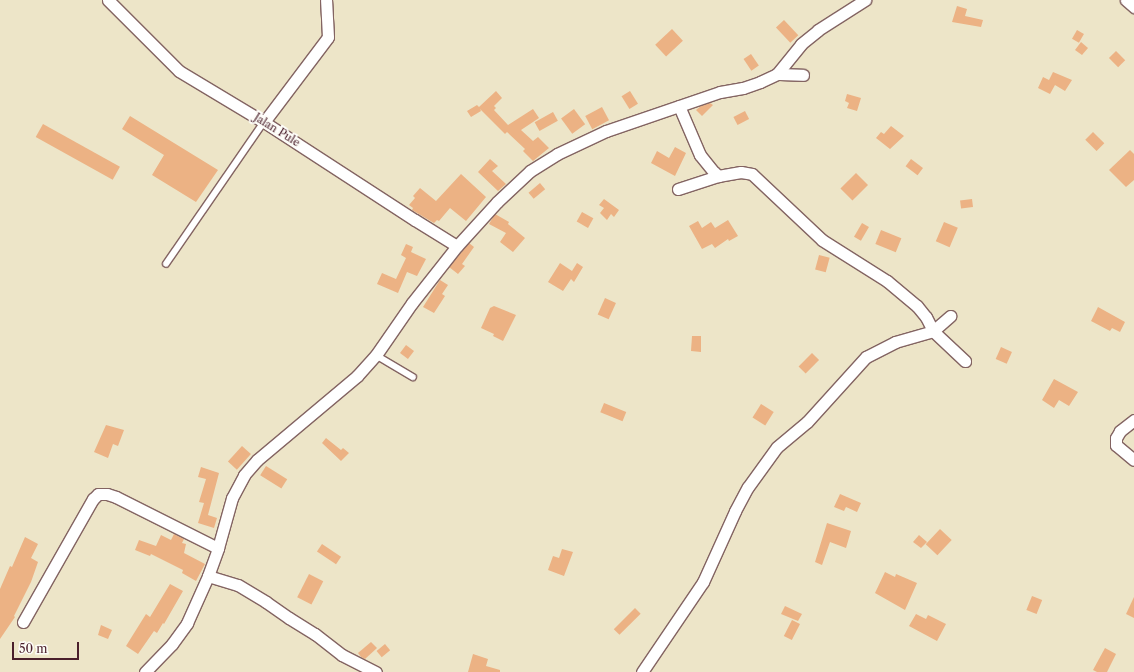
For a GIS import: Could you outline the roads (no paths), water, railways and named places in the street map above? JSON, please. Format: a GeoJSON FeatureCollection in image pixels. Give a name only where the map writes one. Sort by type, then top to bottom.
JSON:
{"type":"FeatureCollection","features":[{"type":"Feature","properties":{"kind":"street","name":"Jalan Pule"},"geometry":{"type":"LineString","coordinates":[[108,0],[179,71],[264,122],[457,246]]}},
{"type":"Feature","properties":{"kind":"street"},"geometry":{"type":"LineString","coordinates":[[264,122],[329,34],[326,18],[326,0]]}},
{"type":"Feature","properties":{"kind":"street"},"geometry":{"type":"LineString","coordinates":[[777,74],[801,44],[818,30],[865,0]]}},
{"type":"Feature","properties":{"kind":"street"},"geometry":{"type":"LineString","coordinates":[[1126,0],[1134,7]]}},
{"type":"Feature","properties":{"kind":"street"},"geometry":{"type":"LineString","coordinates":[[145,672],[172,644],[187,623],[208,576],[218,548],[232,498],[244,475],[256,460],[357,376],[376,355],[412,303],[457,246],[497,202],[530,171],[557,154],[606,131],[720,92],[743,88],[777,74],[802,75]]}},
{"type":"Feature","properties":{"kind":"street"},"geometry":{"type":"LineString","coordinates":[[679,106],[700,155],[706,164],[718,176]]}},
{"type":"Feature","properties":{"kind":"street"},"geometry":{"type":"LineString","coordinates":[[678,189],[718,176],[742,172],[752,174],[822,240],[887,281],[917,306],[926,317],[933,330],[965,361]]}},
{"type":"Feature","properties":{"kind":"street"},"geometry":{"type":"LineString","coordinates":[[642,672],[703,582],[719,543],[748,487],[778,447],[808,422],[866,357],[895,342],[933,330],[950,316]]}},
{"type":"Feature","properties":{"kind":"street"},"geometry":{"type":"LineString","coordinates":[[1134,420],[1120,431],[1116,438],[1116,445],[1134,460]]}},
{"type":"Feature","properties":{"kind":"street"},"geometry":{"type":"LineString","coordinates":[[23,622],[93,499],[98,494],[107,494],[116,497],[218,548]]}},
{"type":"Feature","properties":{"kind":"street"},"geometry":{"type":"LineString","coordinates":[[208,576],[238,586],[316,634],[342,655],[376,672]]}},
{"type":"Feature","properties":{"kind":"lane"},"geometry":{"type":"LineString","coordinates":[[166,264],[264,122]]}},
{"type":"Feature","properties":{"kind":"lane"},"geometry":{"type":"LineString","coordinates":[[376,355],[413,377]]}}]}
